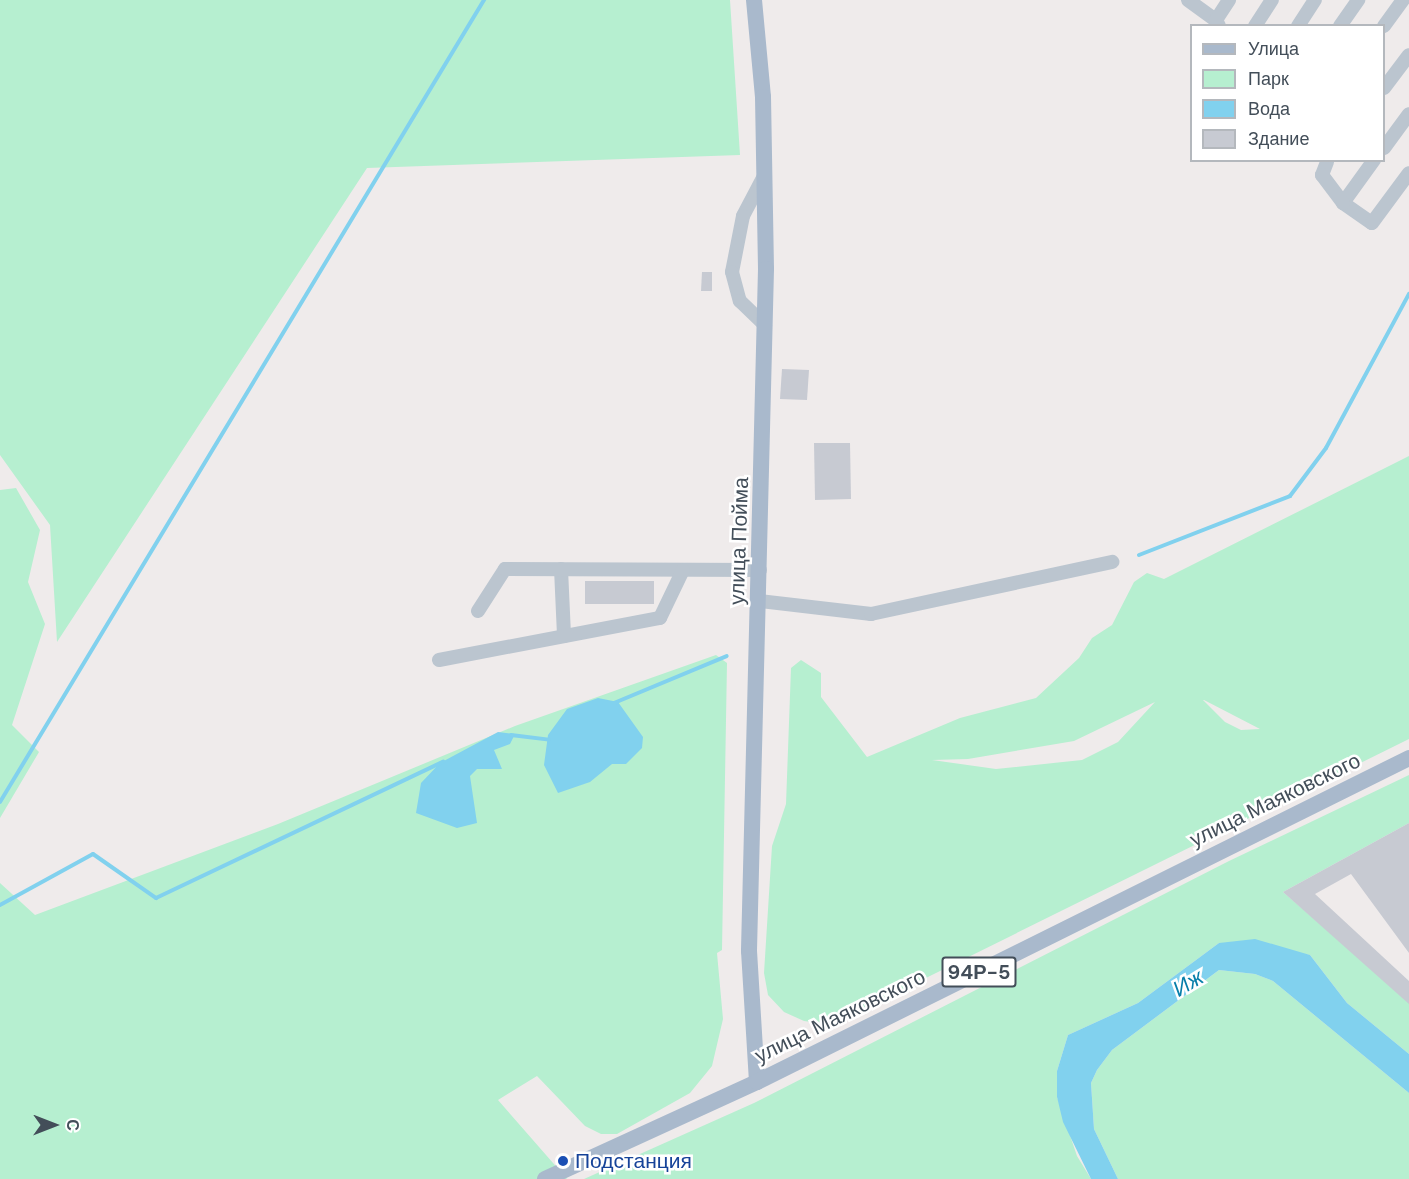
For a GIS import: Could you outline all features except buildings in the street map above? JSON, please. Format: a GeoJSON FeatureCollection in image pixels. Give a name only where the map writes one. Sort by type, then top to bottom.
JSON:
{"type":"FeatureCollection","features":[{"type":"Feature","properties":{"kind":"main road","name":"улица Пойма"},"geometry":{"type":"LineString","coordinates":[[754,0],[764,176],[765,325],[760,601],[749,951],[757,1082]]}},
{"type":"Feature","properties":{"kind":"main road","name":"улица Маяковского"},"geometry":{"type":"LineString","coordinates":[[545,1179],[757,1082],[1409,758]]}},
{"type":"Feature","properties":{"kind":"lane"},"geometry":{"type":"LineString","coordinates":[[1188,0],[1217,23],[1229,0]]}},
{"type":"Feature","properties":{"kind":"lane"},"geometry":{"type":"LineString","coordinates":[[1256,24],[1272,0]]}},
{"type":"Feature","properties":{"kind":"lane"},"geometry":{"type":"LineString","coordinates":[[1299,24],[1315,0]]}},
{"type":"Feature","properties":{"kind":"lane"},"geometry":{"type":"LineString","coordinates":[[1341,24],[1358,0]]}},
{"type":"Feature","properties":{"kind":"lane"},"geometry":{"type":"LineString","coordinates":[[1385,24],[1403,0]]}},
{"type":"Feature","properties":{"kind":"lane"},"geometry":{"type":"LineString","coordinates":[[1385,85],[1409,55]]}},
{"type":"Feature","properties":{"kind":"lane"},"geometry":{"type":"LineString","coordinates":[[1385,145],[1409,114]]}},
{"type":"Feature","properties":{"kind":"lane"},"geometry":{"type":"LineString","coordinates":[[1327,162],[1322,175],[1343,203],[1372,223],[1409,173]]}},
{"type":"Feature","properties":{"kind":"lane"},"geometry":{"type":"LineString","coordinates":[[1343,203],[1373,162]]}},
{"type":"Feature","properties":{"kind":"lane"},"geometry":{"type":"LineString","coordinates":[[764,176],[743,216],[732,272],[740,301],[765,325]]}},
{"type":"Feature","properties":{"kind":"lane"},"geometry":{"type":"LineString","coordinates":[[760,601],[871,614],[1112,561]]}},
{"type":"Feature","properties":{"kind":"lane"},"geometry":{"type":"LineString","coordinates":[[478,611],[505,569],[760,570]]}},
{"type":"Feature","properties":{"kind":"lane"},"geometry":{"type":"LineString","coordinates":[[561,569],[564,636]]}},
{"type":"Feature","properties":{"kind":"lane"},"geometry":{"type":"LineString","coordinates":[[438,660],[660,618],[683,570]]}},
{"type":"Feature","properties":{"kind":"green space"},"geometry":{"type":"Polygon","coordinates":[[[0,0],[730,0],[740,155],[367,168],[57,642],[50,525],[0,455],[0,0]]]}},
{"type":"Feature","properties":{"kind":"green space"},"geometry":{"type":"Polygon","coordinates":[[[1409,456],[1409,739],[855,1013],[826,1024],[804,1021],[784,1012],[768,995],[764,973],[772,846],[786,804],[791,668],[801,660],[821,673],[821,697],[867,757],[960,718],[1036,698],[1079,658],[1092,638],[1112,625],[1134,582],[1147,573],[1164,579],[1409,456]],[[1204,700],[1225,722],[1241,730],[1260,729],[1204,700]],[[1155,702],[1074,741],[968,759],[932,760],[996,769],[1082,760],[1118,742],[1155,702]]]}},
{"type":"Feature","properties":{"kind":"green space"},"geometry":{"type":"Polygon","coordinates":[[[16,488],[40,530],[28,582],[45,624],[12,725],[39,752],[0,818],[0,490],[16,488]]]}},
{"type":"Feature","properties":{"kind":"green space"},"geometry":{"type":"Polygon","coordinates":[[[716,655],[727,663],[722,950],[717,953],[723,1019],[712,1066],[690,1093],[617,1134],[601,1134],[585,1126],[537,1076],[498,1100],[567,1179],[0,1179],[0,883],[35,915],[278,824],[515,726],[716,655]]]}},
{"type":"Feature","properties":{"kind":"green space"},"geometry":{"type":"Polygon","coordinates":[[[1409,775],[1409,823],[1283,892],[1409,1001],[1409,1054],[1347,1003],[1310,955],[1219,943],[1138,1003],[1068,1035],[1057,1071],[1057,1097],[1077,1156],[1091,1179],[584,1179],[754,1103],[1229,861],[1409,775]]]}},
{"type":"Feature","properties":{"kind":"green space"},"geometry":{"type":"Polygon","coordinates":[[[1219,970],[1255,974],[1273,981],[1409,1093],[1409,1179],[1118,1179],[1094,1129],[1091,1083],[1097,1070],[1112,1050],[1219,970]]]}},
{"type":"Feature","properties":{"kind":"water"},"geometry":{"type":"Polygon","coordinates":[[[598,698],[618,702],[643,737],[642,748],[626,764],[612,764],[590,782],[558,793],[544,765],[548,735],[567,709],[598,698]]]}},
{"type":"Feature","properties":{"kind":"water"},"geometry":{"type":"Polygon","coordinates":[[[498,732],[515,734],[510,744],[494,750],[502,769],[477,769],[470,776],[477,823],[457,828],[416,813],[421,783],[440,763],[498,732]]]}},
{"type":"Feature","properties":{"kind":"water","name":"Иж"},"geometry":{"type":"Polygon","coordinates":[[[1255,939],[1310,955],[1347,1003],[1409,1054],[1409,1093],[1273,981],[1255,974],[1219,970],[1112,1050],[1097,1070],[1091,1083],[1094,1129],[1118,1179],[1091,1179],[1063,1122],[1057,1097],[1057,1071],[1068,1035],[1138,1003],[1219,943],[1255,939]]]}},
{"type":"Feature","properties":{"kind":"waterway"},"geometry":{"type":"LineString","coordinates":[[0,802],[484,0]]}},
{"type":"Feature","properties":{"kind":"waterway"},"geometry":{"type":"LineString","coordinates":[[1139,555],[1290,496],[1326,448],[1409,294]]}},
{"type":"Feature","properties":{"kind":"waterway"},"geometry":{"type":"LineString","coordinates":[[614,703],[727,656]]}},
{"type":"Feature","properties":{"kind":"waterway"},"geometry":{"type":"LineString","coordinates":[[511,735],[549,740]]}},
{"type":"Feature","properties":{"kind":"waterway"},"geometry":{"type":"LineString","coordinates":[[0,905],[93,854],[156,898],[443,762]]}},
{"type":"Feature","properties":{"kind":"place","name":"Подстанция"},"geometry":{"type":"Point","coordinates":[563,1161]}}]}
